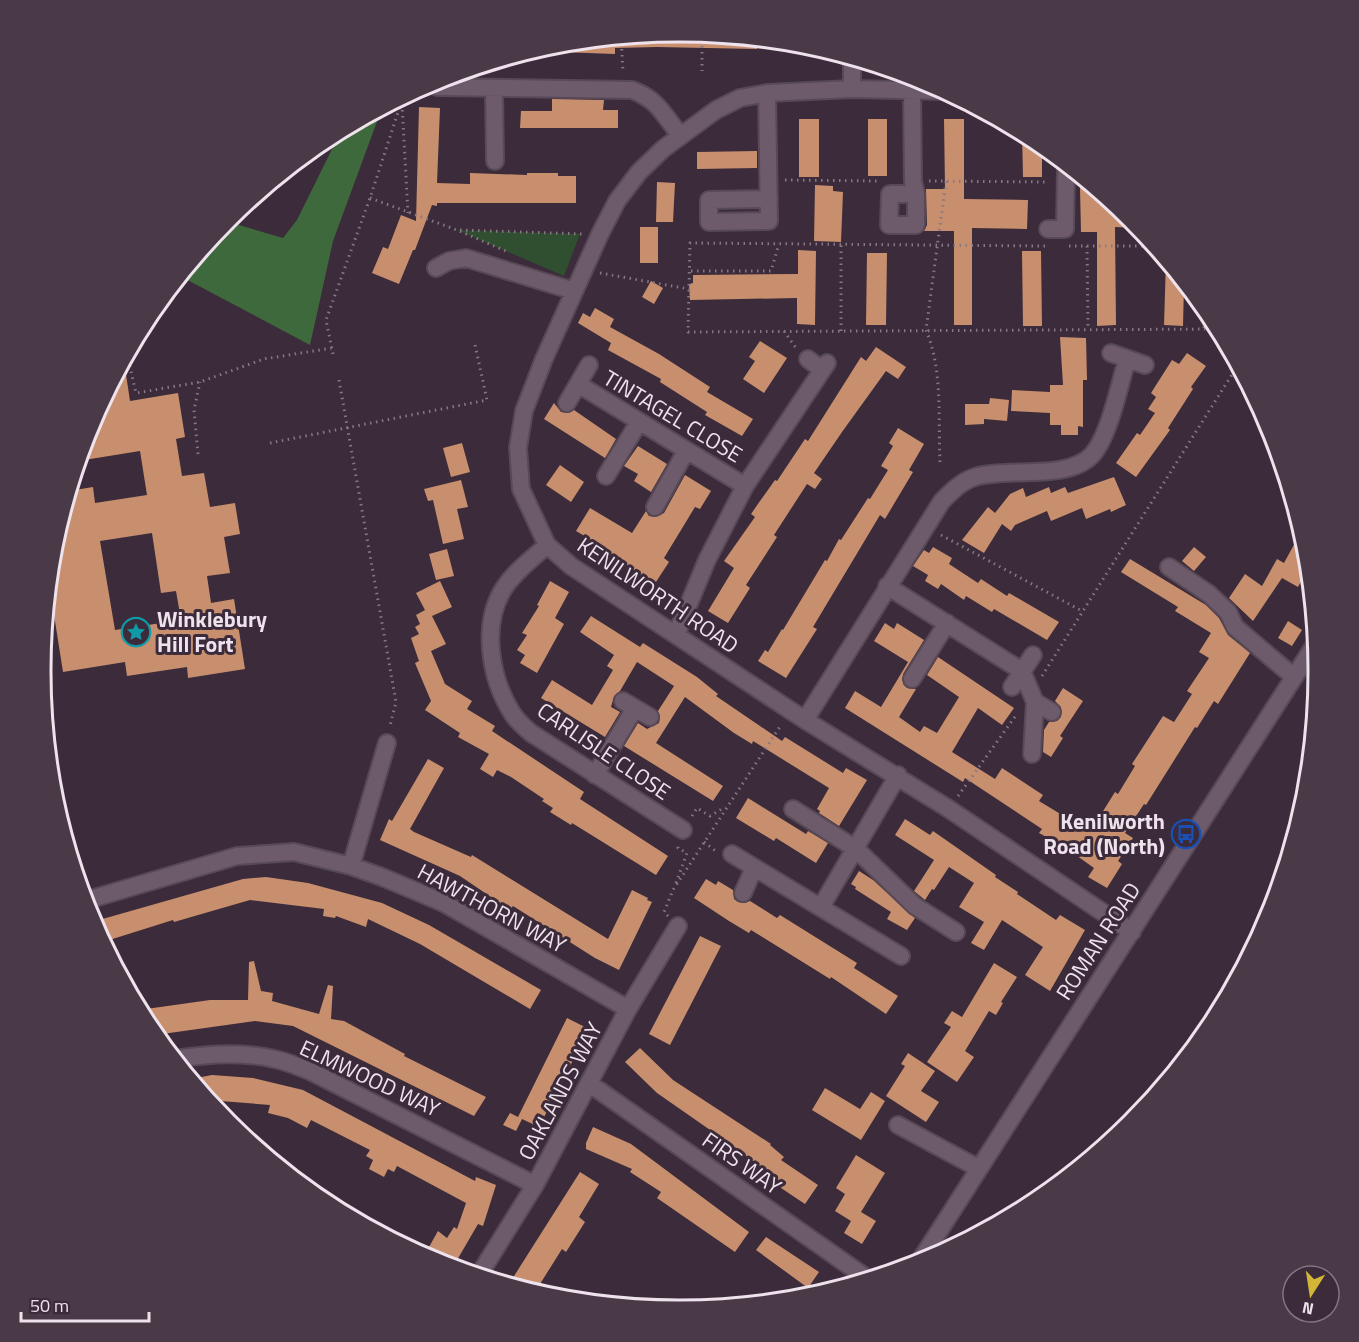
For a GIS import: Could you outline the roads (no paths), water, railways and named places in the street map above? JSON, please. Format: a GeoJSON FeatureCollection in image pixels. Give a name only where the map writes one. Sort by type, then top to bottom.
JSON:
{"type":"FeatureCollection","features":[{"type":"Feature","properties":{"kind":"street"},"geometry":{"type":"LineString","coordinates":[[852,66],[852,89]]}},
{"type":"Feature","properties":{"kind":"street"},"geometry":{"type":"LineString","coordinates":[[446,87],[632,90],[646,95],[659,106],[681,136]]}},
{"type":"Feature","properties":{"kind":"street"},"geometry":{"type":"LineString","coordinates":[[494,88],[495,161]]}},
{"type":"Feature","properties":{"kind":"street","name":"KENILWORTH ROAD"},"geometry":{"type":"LineString","coordinates":[[922,91],[852,89],[767,93],[740,98],[716,110],[639,172],[617,201],[600,234],[524,411],[518,448],[521,489],[547,546],[571,566],[805,720],[950,808],[1132,932]]}},
{"type":"Feature","properties":{"kind":"street"},"geometry":{"type":"LineString","coordinates":[[912,91],[914,188]]}},
{"type":"Feature","properties":{"kind":"street"},"geometry":{"type":"LineString","coordinates":[[767,93],[769,199]]}},
{"type":"Feature","properties":{"kind":"street"},"geometry":{"type":"LineString","coordinates":[[1048,229],[1065,229],[1066,175]]}},
{"type":"Feature","properties":{"kind":"street"},"geometry":{"type":"LineString","coordinates":[[436,268],[449,261],[466,258],[574,291]]}},
{"type":"Feature","properties":{"kind":"street"},"geometry":{"type":"LineString","coordinates":[[805,720],[934,511],[956,486],[976,476],[1048,471],[1075,465],[1092,455],[1102,440],[1119,356],[1145,365]]}},
{"type":"Feature","properties":{"kind":"street","name":"TINTAGEL CLOSE"},"geometry":{"type":"LineString","coordinates":[[676,635],[707,560],[745,486],[824,367],[808,359]]}},
{"type":"Feature","properties":{"kind":"street","name":"TINTAGEL CLOSE"},"geometry":{"type":"LineString","coordinates":[[567,403],[589,365]]}},
{"type":"Feature","properties":{"kind":"street","name":"TINTAGEL CLOSE"},"geometry":{"type":"LineString","coordinates":[[578,384],[745,486]]}},
{"type":"Feature","properties":{"kind":"street"},"geometry":{"type":"LineString","coordinates":[[606,476],[639,422]]}},
{"type":"Feature","properties":{"kind":"street"},"geometry":{"type":"LineString","coordinates":[[655,507],[687,451]]}},
{"type":"Feature","properties":{"kind":"street","name":"CARLISLE CLOSE"},"geometry":{"type":"LineString","coordinates":[[547,546],[516,571],[503,589],[493,615],[491,640],[498,686],[512,714],[531,733],[684,830]]}},
{"type":"Feature","properties":{"kind":"street"},"geometry":{"type":"LineString","coordinates":[[1169,567],[1209,594],[1228,612],[1235,627],[1294,676]]}},
{"type":"Feature","properties":{"kind":"street"},"geometry":{"type":"LineString","coordinates":[[887,586],[1022,671],[1033,698],[1032,754]]}},
{"type":"Feature","properties":{"kind":"street"},"geometry":{"type":"LineString","coordinates":[[912,679],[947,623]]}},
{"type":"Feature","properties":{"kind":"street"},"geometry":{"type":"LineString","coordinates":[[1012,687],[1033,655]]}},
{"type":"Feature","properties":{"kind":"street","name":"ROMAN ROAD"},"geometry":{"type":"LineString","coordinates":[[928,1249],[1308,656]]}},
{"type":"Feature","properties":{"kind":"street"},"geometry":{"type":"LineString","coordinates":[[1033,698],[1052,712]]}},
{"type":"Feature","properties":{"kind":"street"},"geometry":{"type":"LineString","coordinates":[[595,775],[636,709]]}},
{"type":"Feature","properties":{"kind":"street"},"geometry":{"type":"LineString","coordinates":[[351,866],[387,743]]}},
{"type":"Feature","properties":{"kind":"street"},"geometry":{"type":"LineString","coordinates":[[821,907],[898,775]]}},
{"type":"Feature","properties":{"kind":"street"},"geometry":{"type":"LineString","coordinates":[[793,809],[856,849],[915,906],[956,932]]}},
{"type":"Feature","properties":{"kind":"street","name":"HAWTHORN WAY"},"geometry":{"type":"LineString","coordinates":[[93,898],[237,856],[294,852],[351,866],[444,903],[628,1009]]}},
{"type":"Feature","properties":{"kind":"street"},"geometry":{"type":"LineString","coordinates":[[732,854],[901,956]]}},
{"type":"Feature","properties":{"kind":"street"},"geometry":{"type":"LineString","coordinates":[[743,893],[754,868]]}},
{"type":"Feature","properties":{"kind":"street","name":"OAKLANDS WAY"},"geometry":{"type":"LineString","coordinates":[[483,1269],[535,1185],[628,1009],[678,926]]}},
{"type":"Feature","properties":{"kind":"street","name":"ELMWOOD WAY"},"geometry":{"type":"LineString","coordinates":[[183,1058],[238,1054],[274,1058],[310,1071],[535,1185]]}},
{"type":"Feature","properties":{"kind":"street","name":"FIRS WAY"},"geometry":{"type":"LineString","coordinates":[[590,1084],[860,1274]]}},
{"type":"Feature","properties":{"kind":"street"},"geometry":{"type":"LineString","coordinates":[[898,1125],[978,1168]]}},
{"type":"Feature","properties":{"kind":"place","name":"Winklebury Hill Fort"},"geometry":{"type":"Point","coordinates":[136,632]}},
{"type":"Feature","properties":{"kind":"place","name":"Kenilworth Road (North)"},"geometry":{"type":"Point","coordinates":[1186,834]}}]}
